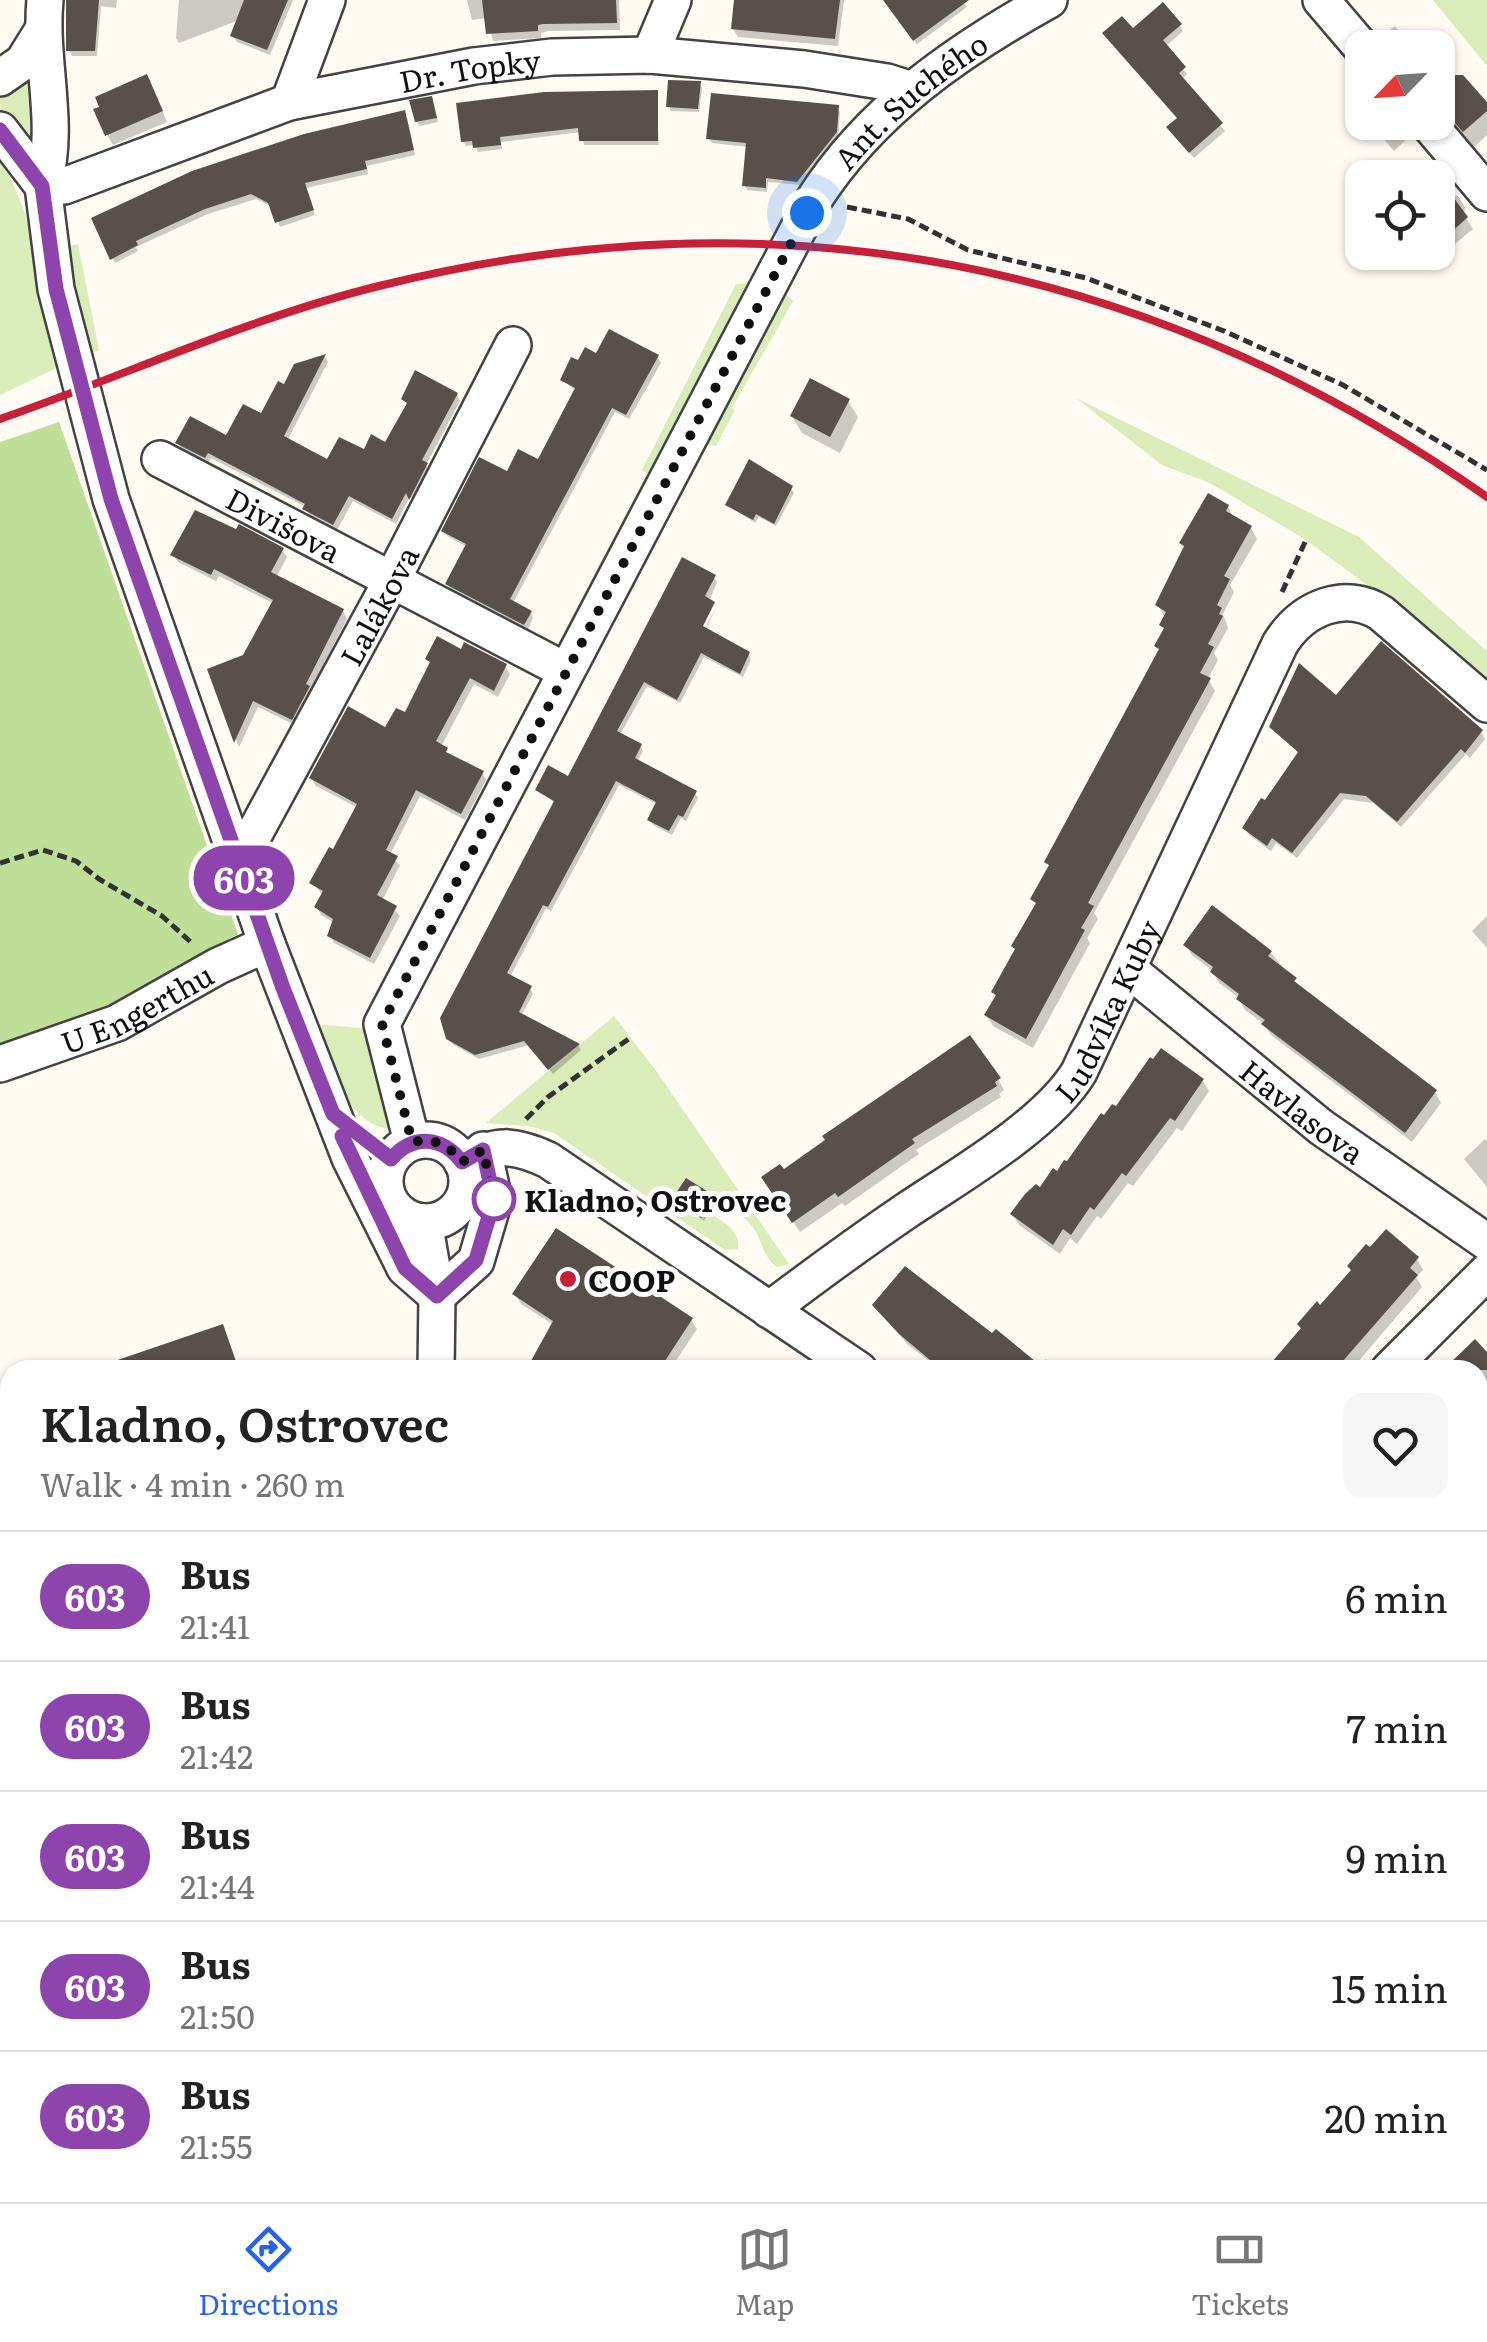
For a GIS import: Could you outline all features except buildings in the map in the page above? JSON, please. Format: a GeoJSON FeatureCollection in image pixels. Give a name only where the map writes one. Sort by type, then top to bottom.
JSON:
{"type":"FeatureCollection","features":[{"type":"Feature","properties":{"kind":"street"},"geometry":{"type":"LineString","coordinates":[[289,102],[327,0]]}},
{"type":"Feature","properties":{"kind":"street"},"geometry":{"type":"LineString","coordinates":[[650,56],[673,0]]}},
{"type":"Feature","properties":{"kind":"street","name":"Ant. Suchého"},"geometry":{"type":"LineString","coordinates":[[424,1222],[408,1218],[394,1208],[386,1192],[385,1176],[402,1151],[382,1024],[813,201],[850,150],[912,90],[955,57],[1049,0]]}},
{"type":"Feature","properties":{"kind":"street"},"geometry":{"type":"LineString","coordinates":[[1321,0],[1347,30]]}},
{"type":"Feature","properties":{"kind":"street"},"geometry":{"type":"LineString","coordinates":[[0,78],[23,62],[43,17]]}},
{"type":"Feature","properties":{"kind":"street"},"geometry":{"type":"LineString","coordinates":[[43,17],[50,161],[42,186],[56,289],[111,499],[266,944],[350,1158],[405,1268],[437,1296]]}},
{"type":"Feature","properties":{"kind":"street","name":"Dr. Topky"},"geometry":{"type":"LineString","coordinates":[[42,186],[64,186],[289,102],[474,66],[552,58],[650,56],[804,69],[887,82],[912,90]]}},
{"type":"Feature","properties":{"kind":"street"},"geometry":{"type":"LineString","coordinates":[[0,130],[42,186]]}},
{"type":"Feature","properties":{"kind":"street"},"geometry":{"type":"LineString","coordinates":[[1442,140],[1487,192]]}},
{"type":"Feature","properties":{"kind":"street","name":"Lalákova"},"geometry":{"type":"LineString","coordinates":[[240,862],[513,345]]}},
{"type":"Feature","properties":{"kind":"street","name":"Divišova"},"geometry":{"type":"LineString","coordinates":[[160,459],[566,671]]}},
{"type":"Feature","properties":{"kind":"street","name":"Ludvíka Kuby"},"geometry":{"type":"LineString","coordinates":[[769,1310],[1000,1146],[1054,1104],[1079,1072],[1280,644],[1299,620],[1320,608],[1349,602],[1374,609],[1487,704]]}},
{"type":"Feature","properties":{"kind":"street","name":"U Engerthu"},"geometry":{"type":"LineString","coordinates":[[0,1064],[117,1023],[218,966],[266,944]]}},
{"type":"Feature","properties":{"kind":"street","name":"Havlasova"},"geometry":{"type":"LineString","coordinates":[[1128,969],[1321,1127],[1487,1242]]}},
{"type":"Feature","properties":{"kind":"street"},"geometry":{"type":"LineString","coordinates":[[333,1114],[402,1151],[426,1140],[453,1150],[548,1160],[844,1360]]}},
{"type":"Feature","properties":{"kind":"street"},"geometry":{"type":"LineString","coordinates":[[436,1360],[437,1296],[424,1222],[441,1220],[456,1210],[465,1196],[467,1178],[487,1153]]}},
{"type":"Feature","properties":{"kind":"street"},"geometry":{"type":"LineString","coordinates":[[437,1296],[476,1260],[494,1200],[487,1153]]}},
{"type":"Feature","properties":{"kind":"street"},"geometry":{"type":"LineString","coordinates":[[1399,1360],[1487,1272]]}},
{"type":"Feature","properties":{"kind":"path"},"geometry":{"type":"LineString","coordinates":[[813,201],[908,219],[968,250],[1086,278],[1224,332],[1343,385],[1487,470]]}},
{"type":"Feature","properties":{"kind":"path"},"geometry":{"type":"LineString","coordinates":[[1282,592],[1306,540]]}},
{"type":"Feature","properties":{"kind":"path"},"geometry":{"type":"LineString","coordinates":[[0,862],[42,850],[76,861],[162,916],[218,966]]}},
{"type":"Feature","properties":{"kind":"path"},"geometry":{"type":"LineString","coordinates":[[487,1153],[520,1128],[539,1104],[630,1038]]}},
{"type":"Feature","properties":{"kind":"green space"},"geometry":{"type":"Polygon","coordinates":[[[1433,0],[1487,0],[1487,66],[1433,0]]]}},
{"type":"Feature","properties":{"kind":"green space"},"geometry":{"type":"Polygon","coordinates":[[[32,75],[36,151],[0,107],[0,94],[32,75]]]}},
{"type":"Feature","properties":{"kind":"green space"},"geometry":{"type":"Polygon","coordinates":[[[0,153],[25,213],[63,365],[0,395],[0,153]]]}},
{"type":"Feature","properties":{"kind":"green space"},"geometry":{"type":"Polygon","coordinates":[[[78,244],[99,350],[91,353],[67,247],[78,244]]]}},
{"type":"Feature","properties":{"kind":"green space"},"geometry":{"type":"Polygon","coordinates":[[[760,283],[568,646],[554,651],[647,474],[642,470],[736,284],[760,283]]]}},
{"type":"Feature","properties":{"kind":"green space"},"geometry":{"type":"Polygon","coordinates":[[[780,289],[793,301],[732,408],[735,410],[716,446],[708,445],[407,1018],[400,1014],[780,289]]]}},
{"type":"Feature","properties":{"kind":"green space"},"geometry":{"type":"Polygon","coordinates":[[[1076,398],[1359,537],[1487,651],[1487,680],[1426,628],[1303,538],[1210,483],[1162,465],[1076,398]]]}},
{"type":"Feature","properties":{"kind":"green space"},"geometry":{"type":"Polygon","coordinates":[[[59,422],[238,934],[110,1005],[0,1047],[0,442],[59,422]]]}},
{"type":"Feature","properties":{"kind":"green space"},"geometry":{"type":"Polygon","coordinates":[[[544,674],[545,686],[377,1008],[370,1005],[544,674]]]}},
{"type":"Feature","properties":{"kind":"green space"},"geometry":{"type":"Polygon","coordinates":[[[614,1016],[789,1264],[777,1267],[745,1219],[686,1178],[672,1200],[701,1217],[706,1211],[723,1222],[736,1236],[738,1249],[725,1250],[554,1133],[529,1126],[486,1123],[614,1016]]]}},
{"type":"Feature","properties":{"kind":"green space"},"geometry":{"type":"Polygon","coordinates":[[[314,1024],[371,1029],[392,1129],[376,1125],[350,1104],[332,1072],[314,1024]]]}},
{"type":"Feature","properties":{"kind":"railway"},"geometry":{"type":"LineString","coordinates":[[0,419],[283,314],[379,286],[527,257],[673,244],[816,247],[957,266],[1094,300],[1229,351],[1360,416],[1487,497]]}},
{"type":"Feature","properties":{"kind":"bus line","name":"603"},"geometry":{"type":"LineString","coordinates":[[0,130],[42,186],[56,289],[111,499],[266,944],[333,1114],[391,1159],[412,1142],[426,1140],[453,1150],[462,1162],[483,1150],[494,1200],[476,1260],[437,1296],[405,1268],[342,1136]]}},
{"type":"Feature","properties":{"kind":"place","name":"Kladno, Ostrovec"},"geometry":{"type":"Point","coordinates":[494,1199]}},
{"type":"Feature","properties":{"kind":"place","name":"COOP"},"geometry":{"type":"Point","coordinates":[568,1279]}},
{"type":"Feature","properties":{"kind":"route"},"geometry":{"type":"LineString","coordinates":[[494,1199],[483,1150],[462,1162],[441,1143],[412,1142],[382,1024],[807,213]]}}]}
